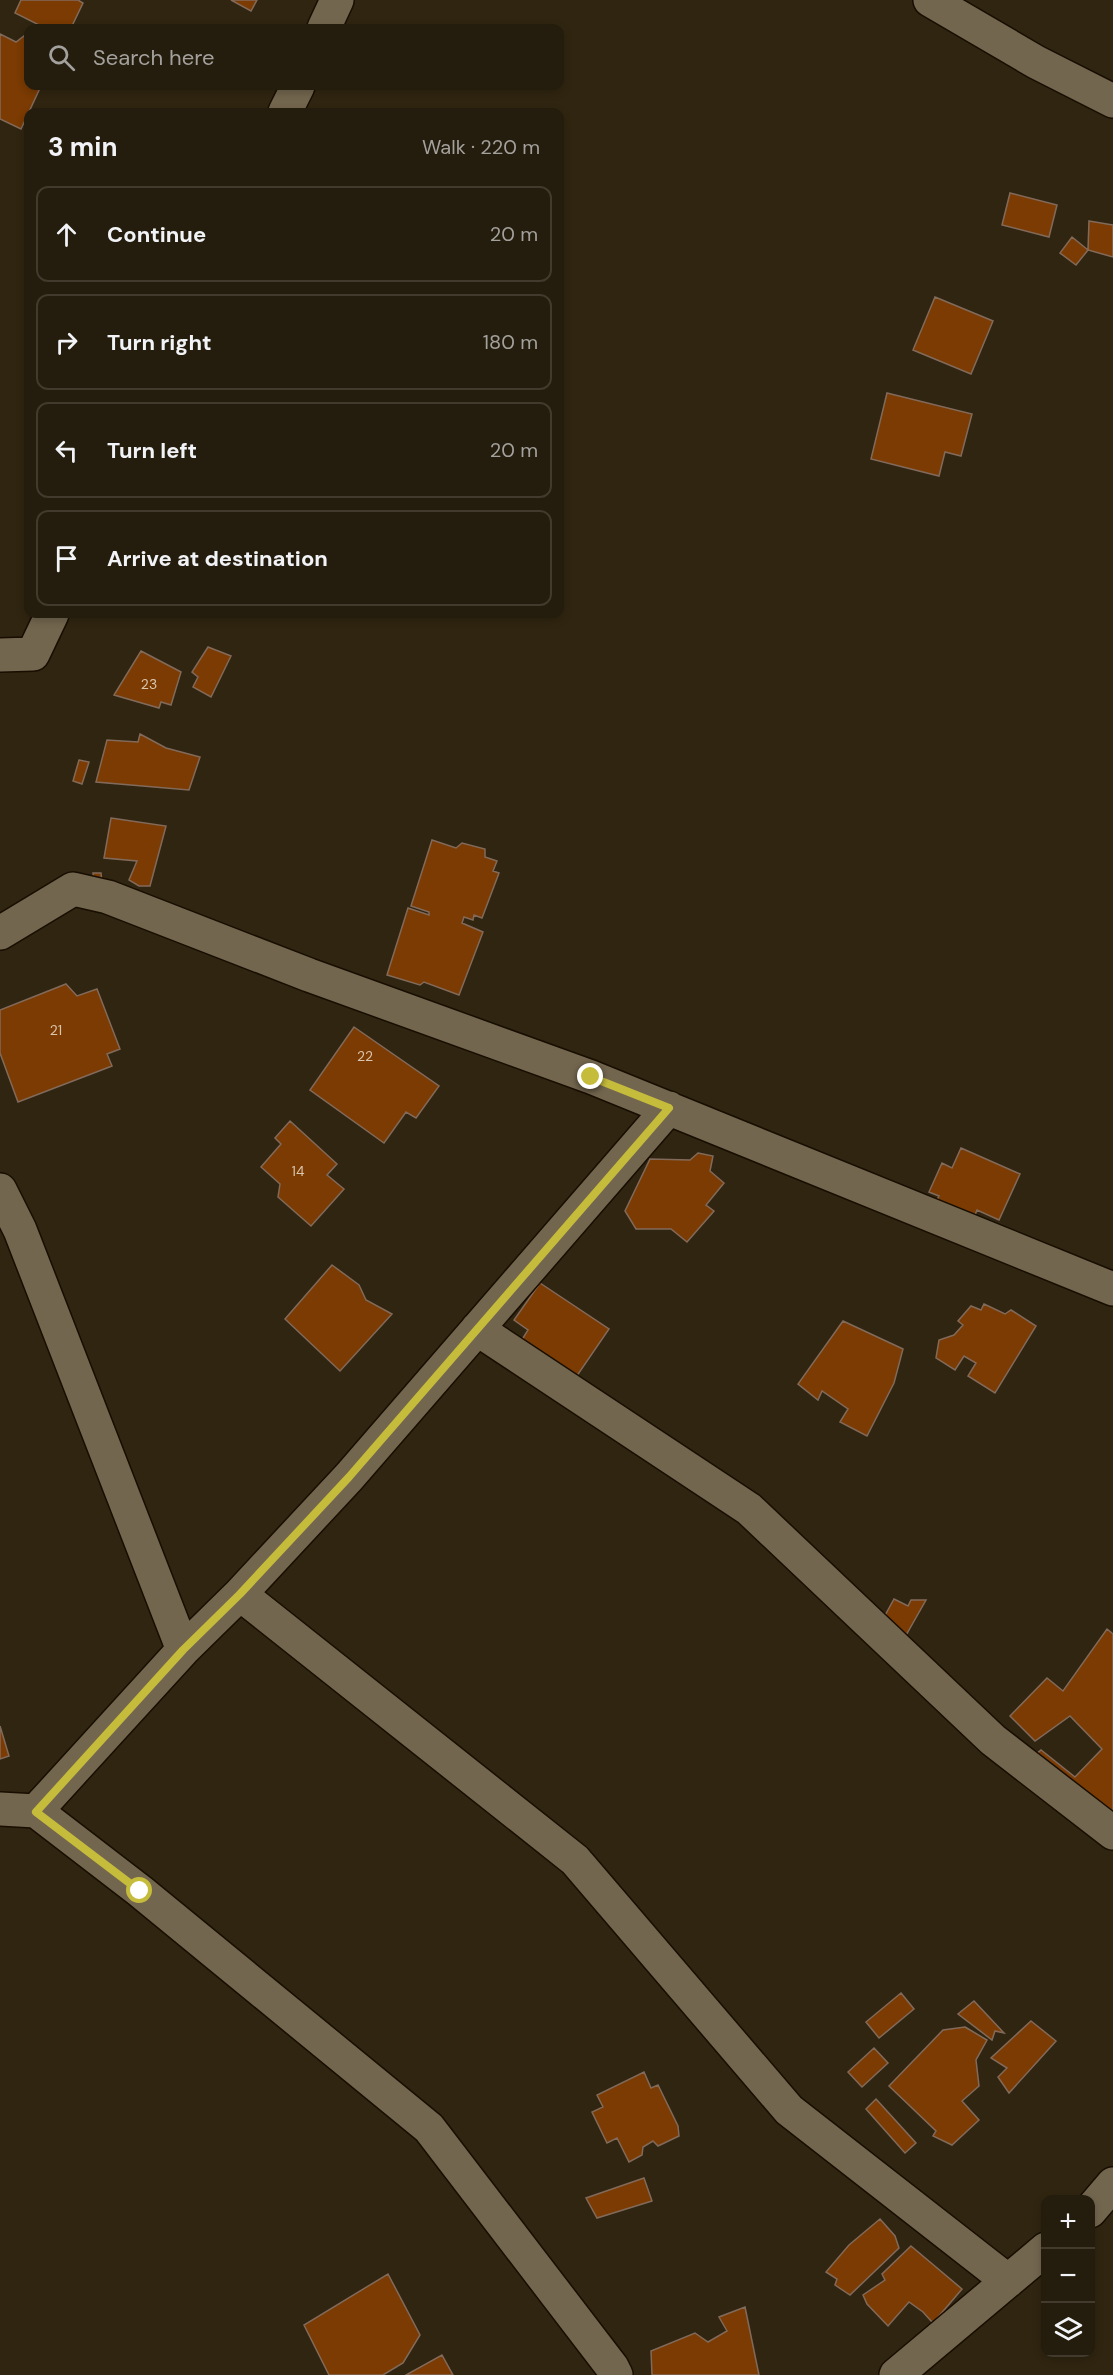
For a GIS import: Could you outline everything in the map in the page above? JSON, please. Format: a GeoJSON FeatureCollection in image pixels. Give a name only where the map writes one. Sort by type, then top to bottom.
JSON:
{"type":"FeatureCollection","features":[{"type":"Feature","properties":{"kind":"street"},"geometry":{"type":"LineString","coordinates":[[326,24],[337,0]]}},
{"type":"Feature","properties":{"kind":"street"},"geometry":{"type":"LineString","coordinates":[[930,0],[1036,62],[1113,101]]}},
{"type":"Feature","properties":{"kind":"street"},"geometry":{"type":"LineString","coordinates":[[287,108],[296,90]]}},
{"type":"Feature","properties":{"kind":"street"},"geometry":{"type":"LineString","coordinates":[[0,655],[33,654],[50,618]]}},
{"type":"Feature","properties":{"kind":"street"},"geometry":{"type":"LineString","coordinates":[[0,933],[73,889],[108,897],[309,975],[591,1077],[1113,1289]]}},
{"type":"Feature","properties":{"kind":"street"},"geometry":{"type":"LineString","coordinates":[[36,1812],[183,1650],[240,1594],[349,1477],[669,1108]]}},
{"type":"Feature","properties":{"kind":"street"},"geometry":{"type":"LineString","coordinates":[[0,1190],[20,1230],[183,1650]]}},
{"type":"Feature","properties":{"kind":"street"},"geometry":{"type":"LineString","coordinates":[[477,1329],[749,1509],[993,1740],[1113,1833]]}},
{"type":"Feature","properties":{"kind":"street"},"geometry":{"type":"LineString","coordinates":[[240,1594],[575,1860],[789,2110],[1008,2281]]}},
{"type":"Feature","properties":{"kind":"street"},"geometry":{"type":"LineString","coordinates":[[0,1809],[36,1812],[140,1891],[429,2128],[616,2375]]}},
{"type":"Feature","properties":{"kind":"street"},"geometry":{"type":"LineString","coordinates":[[1095,2205],[1113,2184]]}},
{"type":"Feature","properties":{"kind":"street"},"geometry":{"type":"LineString","coordinates":[[896,2375],[1041,2253]]}},
{"type":"Feature","properties":{"kind":"building"},"geometry":{"type":"Polygon","coordinates":[[[21,0],[78,0],[83,3],[73,24],[37,24],[15,13],[21,0]]]}},
{"type":"Feature","properties":{"kind":"building"},"geometry":{"type":"Polygon","coordinates":[[[231,0],[257,0],[251,11],[231,0]]]}},
{"type":"Feature","properties":{"kind":"building"},"geometry":{"type":"Polygon","coordinates":[[[0,34],[16,42],[24,36],[24,90],[39,90],[31,108],[24,108],[24,123],[21,129],[0,119],[0,34]]]}},
{"type":"Feature","properties":{"kind":"building"},"geometry":{"type":"Polygon","coordinates":[[[1010,193],[1057,205],[1049,237],[1002,225],[1010,193]]]}},
{"type":"Feature","properties":{"kind":"building"},"geometry":{"type":"Polygon","coordinates":[[[1089,221],[1113,225],[1113,257],[1088,250],[1089,221]]]}},
{"type":"Feature","properties":{"kind":"building"},"geometry":{"type":"Polygon","coordinates":[[[1072,237],[1088,250],[1076,265],[1060,253],[1072,237]]]}},
{"type":"Feature","properties":{"kind":"building"},"geometry":{"type":"Polygon","coordinates":[[[935,297],[993,321],[971,374],[913,350],[935,297]]]}},
{"type":"Feature","properties":{"kind":"building"},"geometry":{"type":"Polygon","coordinates":[[[887,393],[972,414],[961,456],[945,452],[939,476],[871,459],[887,393]]]}},
{"type":"Feature","properties":{"kind":"building"},"geometry":{"type":"Polygon","coordinates":[[[208,647],[231,656],[211,697],[193,687],[198,677],[192,672],[208,647]]]}},
{"type":"Feature","properties":{"kind":"building"},"geometry":{"type":"Polygon","coordinates":[[[141,651],[181,672],[171,705],[161,702],[159,708],[114,695],[141,651]]]}},
{"type":"Feature","properties":{"kind":"building"},"geometry":{"type":"Polygon","coordinates":[[[140,734],[166,748],[200,757],[189,790],[96,782],[107,740],[138,742],[140,734]]]}},
{"type":"Feature","properties":{"kind":"building"},"geometry":{"type":"Polygon","coordinates":[[[79,760],[89,762],[82,784],[73,781],[79,760]]]}},
{"type":"Feature","properties":{"kind":"building"},"geometry":{"type":"Polygon","coordinates":[[[111,818],[166,826],[150,886],[139,886],[129,880],[137,861],[104,858],[111,818]]]}},
{"type":"Feature","properties":{"kind":"building"},"geometry":{"type":"Polygon","coordinates":[[[432,840],[456,848],[462,843],[485,849],[485,857],[497,861],[493,871],[499,873],[482,918],[474,915],[473,920],[464,917],[462,923],[483,932],[459,995],[424,982],[420,985],[387,975],[408,908],[429,915],[429,912],[411,906],[432,840]]]}},
{"type":"Feature","properties":{"kind":"building"},"geometry":{"type":"Polygon","coordinates":[[[93,873],[101,873],[102,883],[94,884],[93,873]]]}},
{"type":"Feature","properties":{"kind":"building"},"geometry":{"type":"Polygon","coordinates":[[[66,984],[77,996],[97,989],[120,1049],[107,1054],[112,1066],[18,1102],[0,1053],[0,1010],[66,984]]]}},
{"type":"Feature","properties":{"kind":"building"},"geometry":{"type":"Polygon","coordinates":[[[354,1027],[439,1086],[416,1118],[406,1112],[384,1143],[310,1090],[354,1027]]]}},
{"type":"Feature","properties":{"kind":"building"},"geometry":{"type":"Polygon","coordinates":[[[290,1121],[337,1164],[327,1175],[344,1189],[311,1226],[278,1197],[280,1184],[261,1167],[281,1144],[275,1138],[290,1121]]]}},
{"type":"Feature","properties":{"kind":"building"},"geometry":{"type":"Polygon","coordinates":[[[961,1148],[1020,1174],[999,1220],[977,1210],[971,1225],[933,1208],[939,1196],[929,1192],[942,1163],[952,1168],[961,1148]]]}},
{"type":"Feature","properties":{"kind":"building"},"geometry":{"type":"Polygon","coordinates":[[[698,1153],[713,1156],[710,1171],[724,1183],[706,1205],[714,1211],[687,1242],[671,1229],[636,1229],[625,1211],[650,1159],[690,1160],[698,1153]]]}},
{"type":"Feature","properties":{"kind":"building"},"geometry":{"type":"Polygon","coordinates":[[[332,1265],[359,1285],[366,1300],[392,1314],[340,1371],[285,1319],[332,1265]]]}},
{"type":"Feature","properties":{"kind":"building"},"geometry":{"type":"Polygon","coordinates":[[[540,1283],[609,1329],[570,1386],[518,1346],[528,1330],[514,1320],[540,1283]]]}},
{"type":"Feature","properties":{"kind":"building"},"geometry":{"type":"Polygon","coordinates":[[[984,1304],[1005,1314],[1011,1310],[1036,1326],[995,1393],[968,1376],[976,1363],[964,1356],[955,1370],[936,1358],[939,1340],[954,1335],[963,1325],[958,1321],[971,1306],[981,1310],[984,1304]]]}},
{"type":"Feature","properties":{"kind":"building"},"geometry":{"type":"Polygon","coordinates":[[[843,1321],[903,1349],[894,1383],[867,1436],[840,1422],[848,1409],[822,1391],[818,1400],[798,1384],[843,1321]]]}},
{"type":"Feature","properties":{"kind":"building"},"geometry":{"type":"Polygon","coordinates":[[[894,1599],[908,1606],[911,1600],[926,1600],[901,1644],[877,1630],[894,1599]]]}},
{"type":"Feature","properties":{"kind":"building"},"geometry":{"type":"Polygon","coordinates":[[[1107,1629],[1113,1634],[1113,1819],[1028,1761],[1041,1750],[1075,1777],[1102,1749],[1070,1716],[1035,1741],[1010,1716],[1047,1678],[1063,1691],[1107,1629]]]}},
{"type":"Feature","properties":{"kind":"building"},"geometry":{"type":"Polygon","coordinates":[[[0,1726],[9,1756],[0,1759],[0,1726]]]}},
{"type":"Feature","properties":{"kind":"building"},"geometry":{"type":"Polygon","coordinates":[[[901,1993],[914,2009],[879,2038],[866,2022],[901,1993]]]}},
{"type":"Feature","properties":{"kind":"building"},"geometry":{"type":"Polygon","coordinates":[[[974,2001],[1004,2033],[995,2031],[992,2040],[958,2014],[974,2001]]]}},
{"type":"Feature","properties":{"kind":"building"},"geometry":{"type":"Polygon","coordinates":[[[1031,2021],[1056,2041],[1009,2093],[998,2077],[1007,2068],[991,2058],[1031,2021]]]}},
{"type":"Feature","properties":{"kind":"building"},"geometry":{"type":"Polygon","coordinates":[[[965,2027],[987,2040],[976,2060],[979,2086],[962,2101],[979,2120],[952,2145],[933,2136],[936,2131],[889,2086],[943,2030],[965,2027]]]}},
{"type":"Feature","properties":{"kind":"building"},"geometry":{"type":"Polygon","coordinates":[[[874,2048],[888,2063],[862,2087],[848,2072],[874,2048]]]}},
{"type":"Feature","properties":{"kind":"building"},"geometry":{"type":"Polygon","coordinates":[[[644,2072],[651,2088],[658,2085],[678,2126],[679,2136],[658,2146],[653,2141],[643,2147],[642,2155],[629,2162],[617,2138],[607,2143],[592,2112],[603,2107],[597,2095],[644,2072]]]}},
{"type":"Feature","properties":{"kind":"building"},"geometry":{"type":"Polygon","coordinates":[[[876,2099],[916,2143],[905,2153],[866,2109],[876,2099]]]}},
{"type":"Feature","properties":{"kind":"building"},"geometry":{"type":"Polygon","coordinates":[[[644,2178],[652,2201],[597,2218],[586,2198],[644,2178]]]}},
{"type":"Feature","properties":{"kind":"building"},"geometry":{"type":"Polygon","coordinates":[[[880,2219],[895,2236],[899,2248],[850,2295],[835,2285],[837,2279],[826,2272],[849,2245],[880,2219]]]}},
{"type":"Feature","properties":{"kind":"building"},"geometry":{"type":"Polygon","coordinates":[[[911,2246],[962,2289],[933,2323],[909,2302],[888,2326],[867,2304],[863,2295],[885,2280],[882,2274],[911,2246]]]}},
{"type":"Feature","properties":{"kind":"building"},"geometry":{"type":"Polygon","coordinates":[[[388,2274],[420,2335],[403,2363],[383,2375],[329,2375],[304,2325],[388,2274]]]}},
{"type":"Feature","properties":{"kind":"building"},"geometry":{"type":"Polygon","coordinates":[[[745,2307],[759,2375],[652,2375],[651,2351],[695,2333],[708,2342],[727,2331],[719,2317],[745,2307]]]}},
{"type":"Feature","properties":{"kind":"building"},"geometry":{"type":"Polygon","coordinates":[[[442,2355],[453,2375],[406,2375],[442,2355]]]}},
{"type":"Feature","properties":{"kind":"route"},"geometry":{"type":"LineString","coordinates":[[140,1891],[36,1812],[183,1650],[240,1594],[349,1477],[669,1108],[591,1077]]}}]}
